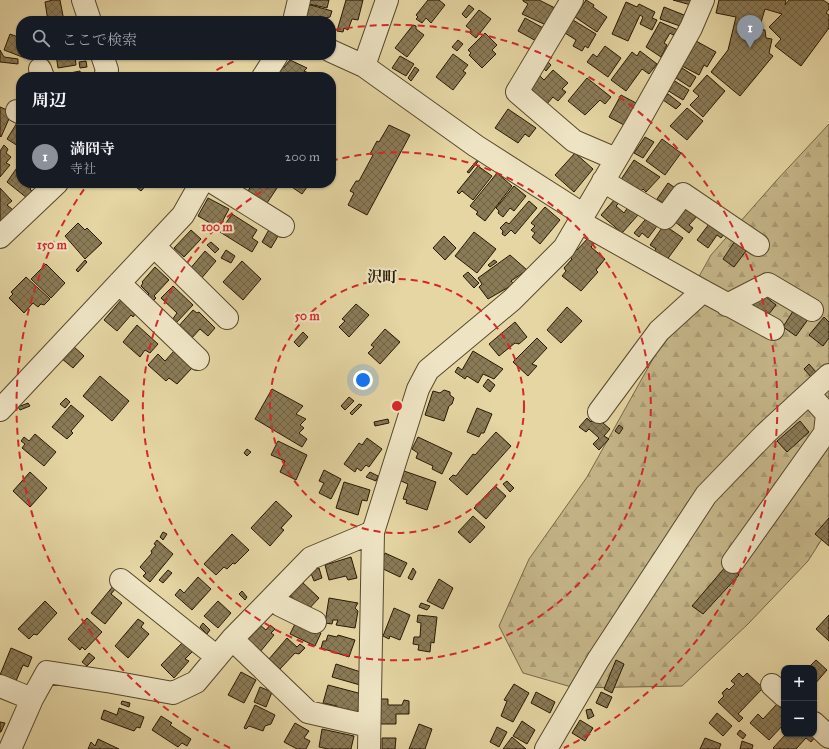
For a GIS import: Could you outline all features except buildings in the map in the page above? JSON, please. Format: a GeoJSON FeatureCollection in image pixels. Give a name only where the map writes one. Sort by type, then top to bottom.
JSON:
{"type":"FeatureCollection","features":[{"type":"Feature","properties":{"kind":"street"},"geometry":{"type":"LineString","coordinates":[[83,0],[88,16]]}},
{"type":"Feature","properties":{"kind":"street"},"geometry":{"type":"LineString","coordinates":[[295,16],[299,0]]}},
{"type":"Feature","properties":{"kind":"street"},"geometry":{"type":"LineString","coordinates":[[364,66],[387,0]]}},
{"type":"Feature","properties":{"kind":"street"},"geometry":{"type":"LineString","coordinates":[[572,0],[517,92],[574,141],[616,159]]}},
{"type":"Feature","properties":{"kind":"street"},"geometry":{"type":"LineString","coordinates":[[369,749],[373,532],[418,389],[428,370],[512,300],[564,248],[604,181],[690,28],[703,0]]}},
{"type":"Feature","properties":{"kind":"street"},"geometry":{"type":"LineString","coordinates":[[336,53],[364,66],[476,146],[582,218],[702,291],[773,329]]}},
{"type":"Feature","properties":{"kind":"street"},"geometry":{"type":"LineString","coordinates":[[104,60],[107,72]]}},
{"type":"Feature","properties":{"kind":"street"},"geometry":{"type":"LineString","coordinates":[[266,72],[274,60]]}},
{"type":"Feature","properties":{"kind":"street"},"geometry":{"type":"LineString","coordinates":[[604,181],[665,218],[683,194],[758,245]]}},
{"type":"Feature","properties":{"kind":"street"},"geometry":{"type":"LineString","coordinates":[[0,237],[52,188]]}},
{"type":"Feature","properties":{"kind":"street"},"geometry":{"type":"LineString","coordinates":[[0,410],[183,215],[198,188]]}},
{"type":"Feature","properties":{"kind":"street"},"geometry":{"type":"LineString","coordinates":[[222,188],[283,226]]}},
{"type":"Feature","properties":{"kind":"street"},"geometry":{"type":"LineString","coordinates":[[154,246],[227,318]]}},
{"type":"Feature","properties":{"kind":"street"},"geometry":{"type":"LineString","coordinates":[[119,283],[198,359]]}},
{"type":"Feature","properties":{"kind":"street"},"geometry":{"type":"LineString","coordinates":[[727,304],[768,284],[812,310]]}},
{"type":"Feature","properties":{"kind":"street"},"geometry":{"type":"LineString","coordinates":[[599,412],[659,331],[702,291]]}},
{"type":"Feature","properties":{"kind":"street"},"geometry":{"type":"LineString","coordinates":[[546,749],[598,660],[706,495],[765,434],[829,375]]}},
{"type":"Feature","properties":{"kind":"street"},"geometry":{"type":"LineString","coordinates":[[733,562],[825,433],[827,414],[809,394]]}},
{"type":"Feature","properties":{"kind":"street"},"geometry":{"type":"LineString","coordinates":[[10,749],[32,699],[47,672],[173,693],[196,682],[232,638],[312,558],[373,532]]}},
{"type":"Feature","properties":{"kind":"street"},"geometry":{"type":"LineString","coordinates":[[121,580],[217,657]]}},
{"type":"Feature","properties":{"kind":"street"},"geometry":{"type":"LineString","coordinates":[[274,596],[280,605],[315,622]]}},
{"type":"Feature","properties":{"kind":"street"},"geometry":{"type":"LineString","coordinates":[[232,638],[308,712],[369,726]]}},
{"type":"Feature","properties":{"kind":"street"},"geometry":{"type":"LineString","coordinates":[[0,686],[32,699]]}},
{"type":"Feature","properties":{"kind":"street"},"geometry":{"type":"LineString","coordinates":[[817,726],[829,737]]}},
{"type":"Feature","properties":{"kind":"street"},"geometry":{"type":"LineString","coordinates":[[825,749],[829,745]]}},
{"type":"Feature","properties":{"kind":"green space"},"geometry":{"type":"Polygon","coordinates":[[[829,124],[829,528],[808,561],[748,624],[682,686],[575,688],[523,673],[499,626],[529,559],[587,477],[711,255],[776,181],[829,124]]]}},
{"type":"Feature","properties":{"kind":"place","name":"満冏寺"},"geometry":{"type":"Point","coordinates":[750,48]}},
{"type":"Feature","properties":{"kind":"district","name":"沢町"},"geometry":{"type":"Point","coordinates":[382,277]}}]}
